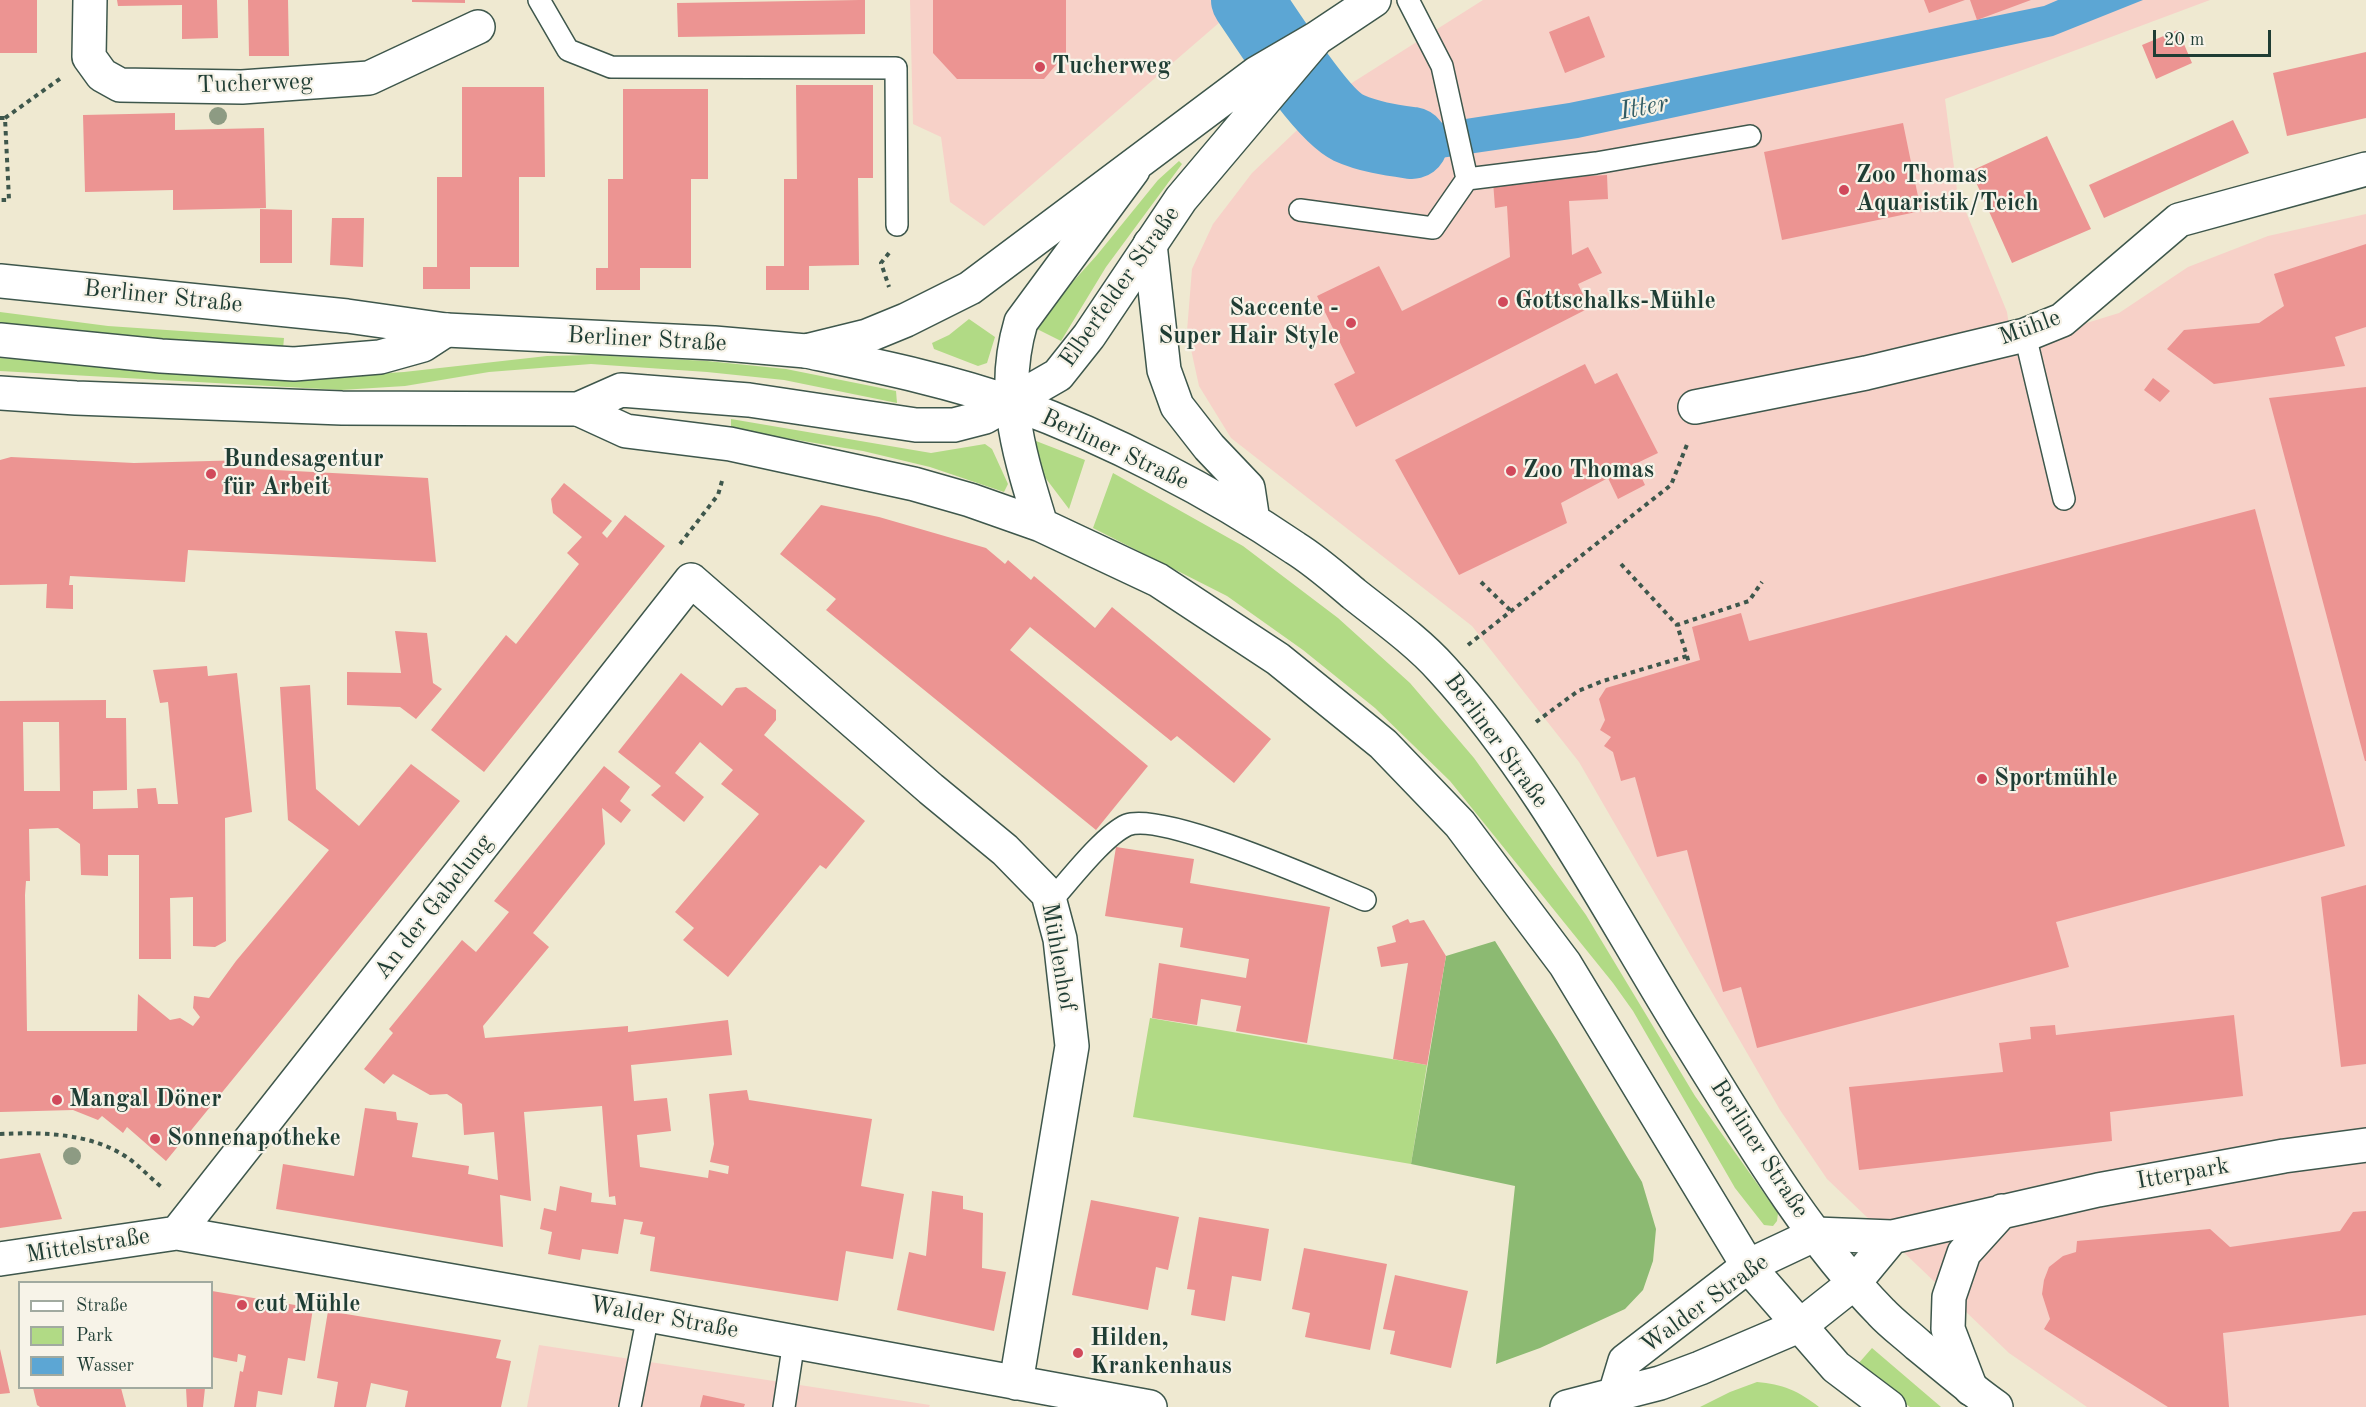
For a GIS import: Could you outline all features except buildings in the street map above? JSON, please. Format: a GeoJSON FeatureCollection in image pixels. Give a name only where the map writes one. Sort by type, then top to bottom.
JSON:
{"type":"FeatureCollection","features":[{"type":"Feature","properties":{"kind":"main road"},"geometry":{"type":"LineString","coordinates":[[89,57],[90,0]]}},
{"type":"Feature","properties":{"kind":"main road","name":"Elberfelder Straße"},"geometry":{"type":"LineString","coordinates":[[806,351],[867,336],[906,320],[970,288],[1139,163],[1264,83],[1317,38],[1374,0]]}},
{"type":"Feature","properties":{"kind":"main road","name":"Tucherweg"},"geometry":{"type":"LineString","coordinates":[[89,57],[102,75],[120,85],[242,87],[369,78],[478,27]]}},
{"type":"Feature","properties":{"kind":"main road","name":"Elberfelder Straße"},"geometry":{"type":"LineString","coordinates":[[578,409],[621,390],[749,400],[916,425],[954,425],[985,417],[1058,375],[1089,336],[1181,199],[1264,83]]}},
{"type":"Feature","properties":{"kind":"main road"},"geometry":{"type":"LineString","coordinates":[[1041,525],[1017,443],[1011,403],[1011,357],[1021,322],[1139,163]]}},
{"type":"Feature","properties":{"kind":"main road","name":"Mühle"},"geometry":{"type":"LineString","coordinates":[[1699,406],[1866,373],[2025,335],[2062,320],[2179,220],[2366,169]]}},
{"type":"Feature","properties":{"kind":"main road"},"geometry":{"type":"LineString","coordinates":[[1150,244],[1164,370],[1177,405],[1209,447],[1248,488],[1253,521]]}},
{"type":"Feature","properties":{"kind":"main road","name":"Berliner Straße"},"geometry":{"type":"LineString","coordinates":[[0,281],[347,315],[446,330],[714,343],[806,351],[927,377],[1011,403],[1064,423],[1192,486],[1298,549],[1441,667],[1505,746],[1582,863],[1630,945],[1794,1206],[1854,1283]]}},
{"type":"Feature","properties":{"kind":"main road"},"geometry":{"type":"LineString","coordinates":[[0,340],[161,356],[294,364],[380,357],[423,345],[446,330]]}},
{"type":"Feature","properties":{"kind":"main road"},"geometry":{"type":"LineString","coordinates":[[0,393],[342,408],[578,409],[626,431],[730,444],[914,484],[970,500],[1041,525],[1158,580],[1278,659],[1374,736],[1460,824],[1565,964],[1748,1266],[1836,1367],[1889,1407]]}},
{"type":"Feature","properties":{"kind":"main road","name":"Mühlenhof"},"geometry":{"type":"LineString","coordinates":[[691,580],[931,789],[1005,849],[1048,894],[1060,939],[1072,1046],[1016,1383]]}},
{"type":"Feature","properties":{"kind":"main road","name":"An der Gabelung"},"geometry":{"type":"LineString","coordinates":[[177,1233],[691,580]]}},
{"type":"Feature","properties":{"kind":"main road","name":"Itterpark"},"geometry":{"type":"LineString","coordinates":[[1816,1234],[1892,1237],[2098,1190],[2284,1156],[2366,1145]]}},
{"type":"Feature","properties":{"kind":"main road"},"geometry":{"type":"LineString","coordinates":[[1983,1398],[1948,1329],[1949,1297],[1964,1253],[2002,1211]]}},
{"type":"Feature","properties":{"kind":"main road","name":"Walder Straße"},"geometry":{"type":"LineString","coordinates":[[177,1233],[794,1341],[1150,1407]]}},
{"type":"Feature","properties":{"kind":"main road","name":"Mittelstraße"},"geometry":{"type":"LineString","coordinates":[[0,1260],[177,1233]]}},
{"type":"Feature","properties":{"kind":"main road","name":"Walder Straße"},"geometry":{"type":"LineString","coordinates":[[1617,1401],[1626,1361],[1748,1266],[1816,1234]]}},
{"type":"Feature","properties":{"kind":"main road"},"geometry":{"type":"LineString","coordinates":[[1892,1237],[1854,1283],[1883,1315],[1983,1398]]}},
{"type":"Feature","properties":{"kind":"main road","name":"Walder Straße"},"geometry":{"type":"LineString","coordinates":[[1567,1407],[1617,1401],[1801,1325],[1854,1283]]}},
{"type":"Feature","properties":{"kind":"lane"},"geometry":{"type":"LineString","coordinates":[[539,0],[568,50],[611,67],[896,68],[897,225]]}},
{"type":"Feature","properties":{"kind":"lane"},"geometry":{"type":"LineString","coordinates":[[1300,210],[1433,228],[1467,179],[1442,66],[1408,0]]}},
{"type":"Feature","properties":{"kind":"lane"},"geometry":{"type":"LineString","coordinates":[[1467,179],[1596,163],[1750,136]]}},
{"type":"Feature","properties":{"kind":"lane"},"geometry":{"type":"LineString","coordinates":[[2025,335],[2064,499]]}},
{"type":"Feature","properties":{"kind":"lane"},"geometry":{"type":"LineString","coordinates":[[1050,902],[1115,832],[1134,823],[1146,823],[1201,835],[1365,900]]}},
{"type":"Feature","properties":{"kind":"lane"},"geometry":{"type":"LineString","coordinates":[[630,1407],[648,1315]]}},
{"type":"Feature","properties":{"kind":"lane"},"geometry":{"type":"LineString","coordinates":[[784,1407],[794,1341]]}},
{"type":"Feature","properties":{"kind":"path"},"geometry":{"type":"LineString","coordinates":[[0,200],[9,200],[3,118],[89,57]]}},
{"type":"Feature","properties":{"kind":"path"},"geometry":{"type":"LineString","coordinates":[[892,293],[881,263],[898,241],[897,225]]}},
{"type":"Feature","properties":{"kind":"path"},"geometry":{"type":"LineString","coordinates":[[1471,643],[1671,485],[1699,406]]}},
{"type":"Feature","properties":{"kind":"path"},"geometry":{"type":"LineString","coordinates":[[680,543],[718,495],[722,478]]}},
{"type":"Feature","properties":{"kind":"path"},"geometry":{"type":"LineString","coordinates":[[1621,564],[1677,625],[1689,664]]}},
{"type":"Feature","properties":{"kind":"path"},"geometry":{"type":"LineString","coordinates":[[1481,582],[1511,611]]}},
{"type":"Feature","properties":{"kind":"path"},"geometry":{"type":"LineString","coordinates":[[1677,625],[1749,601],[1762,582]]}},
{"type":"Feature","properties":{"kind":"path"},"geometry":{"type":"LineString","coordinates":[[1536,722],[1578,691],[1603,681],[1687,656]]}},
{"type":"Feature","properties":{"kind":"path"},"geometry":{"type":"LineString","coordinates":[[0,1134],[43,1132],[89,1141],[125,1156],[165,1189],[168,1199]]}},
{"type":"Feature","properties":{"kind":"shaded area","name":"Tucherweg"},"geometry":{"type":"Polygon","coordinates":[[[910,0],[1224,0],[1235,9],[984,226],[950,202],[941,137],[913,124],[910,0]]]}},
{"type":"Feature","properties":{"kind":"shaded area"},"geometry":{"type":"Polygon","coordinates":[[[1483,0],[2210,0],[1945,99],[1957,190],[2007,312],[2012,346],[2119,313],[2188,267],[2268,236],[2366,214],[2366,1407],[2087,1407],[2009,1353],[1827,1179],[1780,1110],[1579,762],[1472,626],[1231,438],[1199,386],[1187,331],[1192,269],[1213,224],[1252,173],[1336,93],[1483,0]]]}},
{"type":"Feature","properties":{"kind":"shaded area"},"geometry":{"type":"Polygon","coordinates":[[[539,1345],[930,1405],[929,1407],[527,1407],[539,1345]]]}},
{"type":"Feature","properties":{"kind":"green space"},"geometry":{"type":"Polygon","coordinates":[[[1179,161],[1182,164],[1106,267],[1061,341],[1037,329],[1061,295],[1158,180],[1179,161]]]}},
{"type":"Feature","properties":{"kind":"green space"},"geometry":{"type":"Polygon","coordinates":[[[0,312],[108,326],[284,338],[283,349],[185,345],[0,325],[0,312]]]}},
{"type":"Feature","properties":{"kind":"green space"},"geometry":{"type":"Polygon","coordinates":[[[969,319],[995,337],[987,363],[978,366],[934,349],[932,343],[949,335],[969,319]]]}},
{"type":"Feature","properties":{"kind":"green space"},"geometry":{"type":"Polygon","coordinates":[[[592,355],[707,361],[786,369],[896,391],[897,403],[784,380],[591,364],[489,372],[405,386],[341,390],[0,371],[0,358],[159,369],[342,376],[404,372],[547,356],[592,355]]]}},
{"type":"Feature","properties":{"kind":"green space"},"geometry":{"type":"Polygon","coordinates":[[[731,419],[931,453],[985,444],[992,449],[1008,484],[1004,492],[930,467],[863,451],[731,429],[731,419]]]}},
{"type":"Feature","properties":{"kind":"green space"},"geometry":{"type":"Polygon","coordinates":[[[1036,441],[1085,460],[1069,509],[1044,476],[1030,449],[1036,441]]]}},
{"type":"Feature","properties":{"kind":"green space"},"geometry":{"type":"Polygon","coordinates":[[[1113,473],[1243,546],[1338,618],[1410,683],[1474,758],[1586,915],[1695,1096],[1778,1213],[1777,1221],[1773,1226],[1764,1225],[1735,1188],[1633,1011],[1613,983],[1450,781],[1375,708],[1303,650],[1227,596],[1093,528],[1113,473]]]}},
{"type":"Feature","properties":{"kind":"green space"},"geometry":{"type":"Polygon","coordinates":[[[1495,941],[1642,1182],[1656,1229],[1653,1261],[1643,1290],[1625,1309],[1540,1348],[1496,1364],[1515,1186],[1411,1164],[1446,956],[1495,941]]]}},
{"type":"Feature","properties":{"kind":"green space"},"geometry":{"type":"Polygon","coordinates":[[[1150,1018],[1427,1065],[1411,1164],[1133,1117],[1150,1018]]]}},
{"type":"Feature","properties":{"kind":"green space"},"geometry":{"type":"Polygon","coordinates":[[[1872,1348],[1941,1407],[1910,1407],[1879,1384],[1858,1364],[1872,1348]]]}},
{"type":"Feature","properties":{"kind":"green space"},"geometry":{"type":"Polygon","coordinates":[[[1757,1382],[1790,1389],[1819,1407],[1700,1407],[1757,1382]]]}},
{"type":"Feature","properties":{"kind":"water"},"geometry":{"type":"Polygon","coordinates":[[[2058,0],[2143,0],[2053,36],[1578,138],[1420,161],[1341,151],[1312,116],[1336,93],[1368,118],[1420,126],[1569,103],[2044,6],[2058,0]]]}},
{"type":"Feature","properties":{"kind":"waterway","name":"Itter"},"geometry":{"type":"LineString","coordinates":[[1247,0],[1295,70],[1337,120],[1364,134],[1412,143]]}},
{"type":"Feature","properties":{"kind":"place","name":"Tucherweg"},"geometry":{"type":"Point","coordinates":[1040,67]}},
{"type":"Feature","properties":{"kind":"place","name":"Zoo Thomas Aquaristik/Teich"},"geometry":{"type":"Point","coordinates":[1844,190]}},
{"type":"Feature","properties":{"kind":"place","name":"Gottschalks-Mühle"},"geometry":{"type":"Point","coordinates":[1503,302]}},
{"type":"Feature","properties":{"kind":"place","name":"Saccente - Super Hair Style"},"geometry":{"type":"Point","coordinates":[1351,323]}},
{"type":"Feature","properties":{"kind":"place","name":"Zoo Thomas"},"geometry":{"type":"Point","coordinates":[1511,471]}},
{"type":"Feature","properties":{"kind":"place","name":"Bundesagentur für Arbeit"},"geometry":{"type":"Point","coordinates":[211,474]}},
{"type":"Feature","properties":{"kind":"place","name":"Sportmühle"},"geometry":{"type":"Point","coordinates":[1982,779]}},
{"type":"Feature","properties":{"kind":"place","name":"Mangal Döner"},"geometry":{"type":"Point","coordinates":[57,1100]}},
{"type":"Feature","properties":{"kind":"place","name":"Sonnenapotheke"},"geometry":{"type":"Point","coordinates":[155,1139]}},
{"type":"Feature","properties":{"kind":"place","name":"cut Mühle"},"geometry":{"type":"Point","coordinates":[242,1305]}},
{"type":"Feature","properties":{"kind":"place","name":"Hilden, Krankenhaus"},"geometry":{"type":"Point","coordinates":[1078,1353]}}]}
